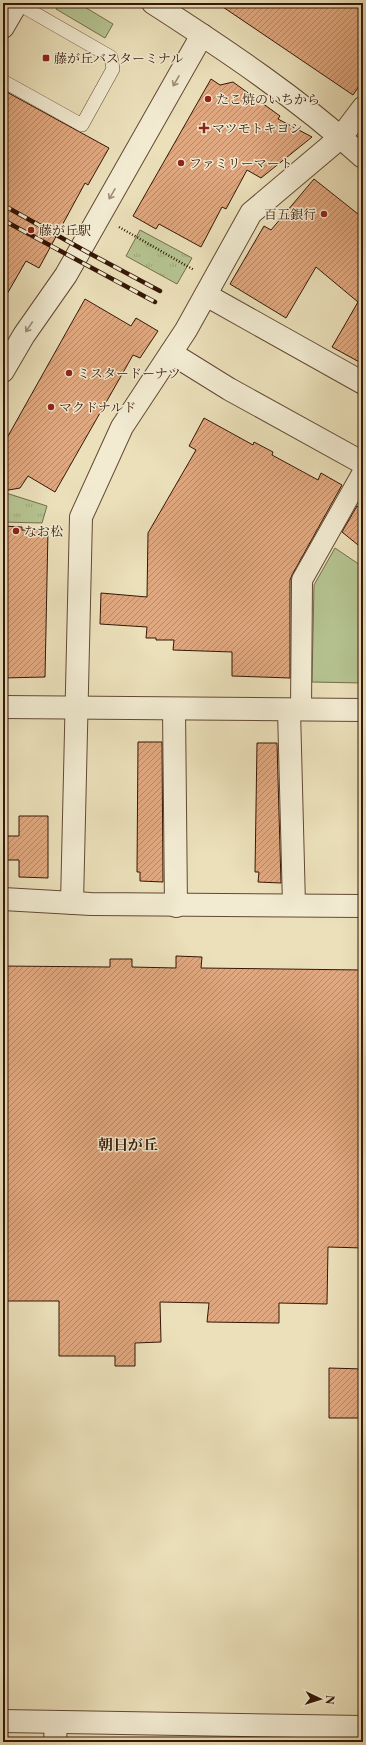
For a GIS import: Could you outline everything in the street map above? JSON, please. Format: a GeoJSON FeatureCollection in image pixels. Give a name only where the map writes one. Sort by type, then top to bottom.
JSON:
{"type":"FeatureCollection","features":[{"type":"Feature","properties":{"kind":"street"},"geometry":{"type":"LineString","coordinates":[[3,27],[17,3]]}},
{"type":"Feature","properties":{"kind":"street"},"geometry":{"type":"LineString","coordinates":[[153,3],[202,35],[308,111],[363,156]]}},
{"type":"Feature","properties":{"kind":"street"},"geometry":{"type":"LineString","coordinates":[[3,371],[24,335],[66,275],[202,35]]}},
{"type":"Feature","properties":{"kind":"street"},"geometry":{"type":"LineString","coordinates":[[72,903],[75,707],[81,517],[122,427],[172,353],[250,213],[341,137],[363,108]]}},
{"type":"Feature","properties":{"kind":"street"},"geometry":{"type":"LineString","coordinates":[[209,288],[363,383]]}},
{"type":"Feature","properties":{"kind":"street"},"geometry":{"type":"LineString","coordinates":[[172,353],[229,389],[363,463]]}},
{"type":"Feature","properties":{"kind":"street"},"geometry":{"type":"LineString","coordinates":[[294,905],[295,710],[302,580],[363,472]]}},
{"type":"Feature","properties":{"kind":"street"},"geometry":{"type":"LineString","coordinates":[[3,706],[363,710]]}},
{"type":"Feature","properties":{"kind":"street"},"geometry":{"type":"LineString","coordinates":[[174,709],[176,906]]}},
{"type":"Feature","properties":{"kind":"street"},"geometry":{"type":"LineString","coordinates":[[3,898],[72,903],[176,906],[363,906]]}},
{"type":"Feature","properties":{"kind":"street"},"geometry":{"type":"LineString","coordinates":[[3,1721],[55,1732],[363,1728]]}},
{"type":"Feature","properties":{"kind":"lane"},"geometry":{"type":"LineString","coordinates":[[3,80],[82,125],[114,69],[111,57],[17,3]]}},
{"type":"Feature","properties":{"kind":"path"},"geometry":{"type":"LineString","coordinates":[[99,216],[209,288]]}},
{"type":"Feature","properties":{"kind":"green space"},"geometry":{"type":"Polygon","coordinates":[[[59,3],[78,3],[113,24],[105,38],[56,9],[59,3]]]}},
{"type":"Feature","properties":{"kind":"green space"},"geometry":{"type":"Polygon","coordinates":[[[140,230],[192,258],[177,284],[126,256],[140,230]]]}},
{"type":"Feature","properties":{"kind":"green space"},"geometry":{"type":"Polygon","coordinates":[[[3,489],[6,493],[47,506],[42,523],[3,522],[3,489]]]}},
{"type":"Feature","properties":{"kind":"green space"},"geometry":{"type":"Polygon","coordinates":[[[335,548],[363,567],[363,683],[312,682],[314,585],[335,548]]]}},
{"type":"Feature","properties":{"kind":"building"},"geometry":{"type":"Polygon","coordinates":[[[217,3],[363,3],[363,80],[353,95],[217,3]]]}},
{"type":"Feature","properties":{"kind":"building"},"geometry":{"type":"Polygon","coordinates":[[[211,79],[220,85],[233,82],[280,116],[278,119],[312,137],[261,178],[247,170],[226,209],[222,207],[201,247],[159,224],[156,229],[133,216],[211,79]]]}},
{"type":"Feature","properties":{"kind":"building"},"geometry":{"type":"Polygon","coordinates":[[[3,90],[109,148],[88,185],[85,183],[39,268],[26,261],[3,301],[3,90]]]}},
{"type":"Feature","properties":{"kind":"building"},"geometry":{"type":"Polygon","coordinates":[[[314,179],[363,218],[363,364],[332,347],[358,302],[316,267],[286,318],[230,284],[264,226],[271,230],[314,179]]]}},
{"type":"Feature","properties":{"kind":"building"},"geometry":{"type":"Polygon","coordinates":[[[85,299],[131,326],[136,318],[158,331],[140,358],[133,355],[55,492],[28,476],[20,488],[3,491],[3,445],[85,299]]]}},
{"type":"Feature","properties":{"kind":"building"},"geometry":{"type":"Polygon","coordinates":[[[204,418],[253,445],[254,442],[273,452],[272,455],[318,480],[321,473],[342,485],[290,580],[290,678],[232,676],[232,652],[173,650],[174,640],[156,640],[156,638],[146,638],[147,627],[100,624],[101,593],[147,597],[148,533],[196,450],[189,446],[204,418]]]}},
{"type":"Feature","properties":{"kind":"building"},"geometry":{"type":"Polygon","coordinates":[[[357,506],[363,510],[363,549],[342,532],[357,506]]]}},
{"type":"Feature","properties":{"kind":"building"},"geometry":{"type":"Polygon","coordinates":[[[3,526],[22,527],[22,530],[48,530],[45,677],[3,678],[3,526]]]}},
{"type":"Feature","properties":{"kind":"building"},"geometry":{"type":"Polygon","coordinates":[[[138,742],[162,742],[163,882],[140,881],[140,872],[137,872],[138,742]]]}},
{"type":"Feature","properties":{"kind":"building"},"geometry":{"type":"Polygon","coordinates":[[[257,743],[277,743],[281,883],[258,882],[259,872],[255,872],[257,743]]]}},
{"type":"Feature","properties":{"kind":"building"},"geometry":{"type":"Polygon","coordinates":[[[19,816],[48,816],[48,878],[19,877],[19,860],[3,860],[3,836],[19,836],[19,816]]]}},
{"type":"Feature","properties":{"kind":"building"},"geometry":{"type":"Polygon","coordinates":[[[176,956],[202,957],[201,968],[363,970],[363,1248],[328,1247],[327,1304],[279,1303],[279,1323],[207,1322],[209,1303],[160,1302],[161,1342],[135,1343],[135,1366],[115,1366],[115,1356],[59,1356],[59,1301],[3,1301],[3,966],[110,967],[110,959],[132,959],[132,967],[176,968],[176,956]]]}},
{"type":"Feature","properties":{"kind":"building"},"geometry":{"type":"Polygon","coordinates":[[[329,1368],[363,1369],[363,1418],[329,1418],[329,1368]]]}},
{"type":"Feature","properties":{"kind":"railway"},"geometry":{"type":"LineString","coordinates":[[3,205],[160,291]]}},
{"type":"Feature","properties":{"kind":"railway"},"geometry":{"type":"LineString","coordinates":[[3,220],[155,302]]}},
{"type":"Feature","properties":{"kind":"place","name":"藤が丘バスターミナル"},"geometry":{"type":"Point","coordinates":[46,58]}},
{"type":"Feature","properties":{"kind":"place","name":"たこ焼のいちから"},"geometry":{"type":"Point","coordinates":[208,99]}},
{"type":"Feature","properties":{"kind":"place","name":"マツモトキヨシ"},"geometry":{"type":"Point","coordinates":[204,128]}},
{"type":"Feature","properties":{"kind":"place","name":"ファミリーマート"},"geometry":{"type":"Point","coordinates":[181,163]}},
{"type":"Feature","properties":{"kind":"place","name":"百五銀行"},"geometry":{"type":"Point","coordinates":[324,214]}},
{"type":"Feature","properties":{"kind":"place","name":"藤が丘駅"},"geometry":{"type":"Point","coordinates":[31,230]}},
{"type":"Feature","properties":{"kind":"place","name":"ミスタードーナツ"},"geometry":{"type":"Point","coordinates":[69,373]}},
{"type":"Feature","properties":{"kind":"place","name":"マクドナルド"},"geometry":{"type":"Point","coordinates":[51,407]}},
{"type":"Feature","properties":{"kind":"place","name":"なお松"},"geometry":{"type":"Point","coordinates":[16,531]}},
{"type":"Feature","properties":{"kind":"district","name":"朝日が丘"},"geometry":{"type":"Point","coordinates":[128,1144]}}]}
